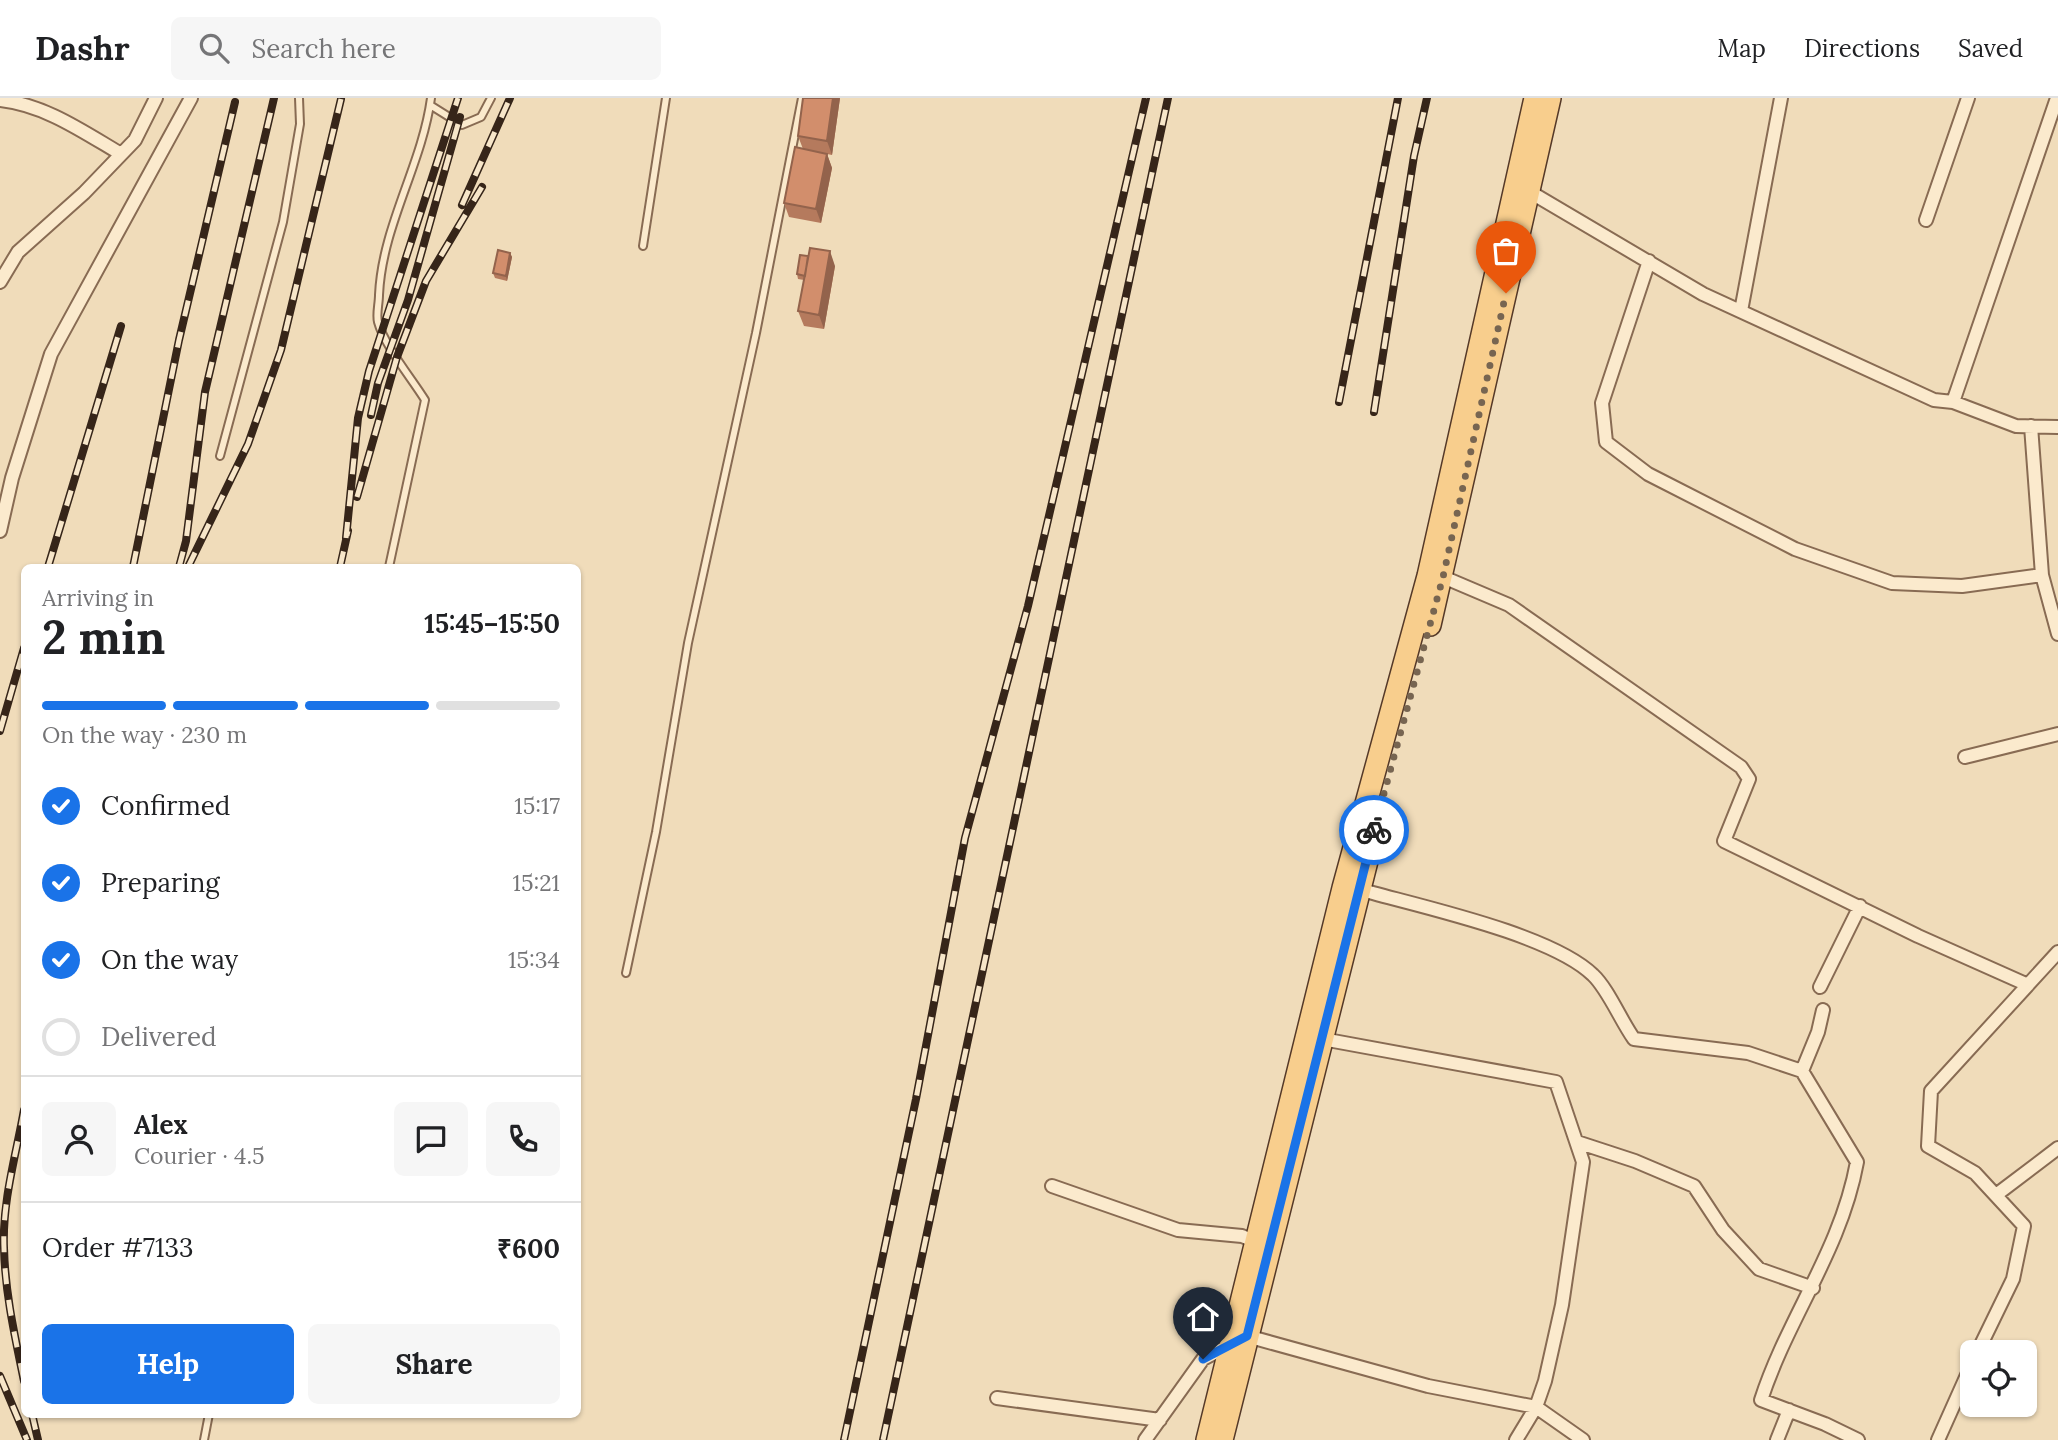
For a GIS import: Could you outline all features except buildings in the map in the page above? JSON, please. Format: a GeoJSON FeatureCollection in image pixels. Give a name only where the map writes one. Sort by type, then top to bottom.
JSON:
{"type":"FeatureCollection","features":[{"type":"Feature","properties":{"kind":"main road"},"geometry":{"type":"LineString","coordinates":[[1314,1037],[1358,889],[1436,574],[1522,189],[1535,98]]}},
{"type":"Feature","properties":{"kind":"main road"},"geometry":{"type":"LineString","coordinates":[[1522,189],[1550,98]]}},
{"type":"Feature","properties":{"kind":"main road"},"geometry":{"type":"LineString","coordinates":[[1207,1440],[1264,1245],[1314,1037],[1343,888],[1404,697]]}},
{"type":"Feature","properties":{"kind":"main road"},"geometry":{"type":"LineString","coordinates":[[1222,1440],[1238,1341]]}},
{"type":"Feature","properties":{"kind":"street"},"geometry":{"type":"LineString","coordinates":[[0,282],[18,252],[83,193],[135,140],[156,98]]}},
{"type":"Feature","properties":{"kind":"street"},"geometry":{"type":"LineString","coordinates":[[0,531],[12,478],[51,354],[191,98]]}},
{"type":"Feature","properties":{"kind":"street"},"geometry":{"type":"LineString","coordinates":[[1741,311],[1781,98]]}},
{"type":"Feature","properties":{"kind":"street"},"geometry":{"type":"LineString","coordinates":[[1926,220],[1968,98]]}},
{"type":"Feature","properties":{"kind":"street"},"geometry":{"type":"LineString","coordinates":[[1953,402],[2057,98]]}},
{"type":"Feature","properties":{"kind":"street"},"geometry":{"type":"LineString","coordinates":[[0,100],[25,103],[66,121],[121,154]]}},
{"type":"Feature","properties":{"kind":"street"},"geometry":{"type":"LineString","coordinates":[[1522,189],[1703,294],[1934,400],[1953,402],[2016,426],[2058,427]]}},
{"type":"Feature","properties":{"kind":"street"},"geometry":{"type":"LineString","coordinates":[[1649,261],[1602,404],[1606,442],[1648,474],[1795,549],[1892,583],[1962,586],[2042,575]]}},
{"type":"Feature","properties":{"kind":"street"},"geometry":{"type":"LineString","coordinates":[[2031,426],[2042,575],[2058,634]]}},
{"type":"Feature","properties":{"kind":"street"},"geometry":{"type":"LineString","coordinates":[[1436,574],[1509,605],[1741,767],[1749,779],[1724,841],[1919,936],[2028,985]]}},
{"type":"Feature","properties":{"kind":"street"},"geometry":{"type":"LineString","coordinates":[[1965,757],[2058,734]]}},
{"type":"Feature","properties":{"kind":"street"},"geometry":{"type":"LineString","coordinates":[[1358,889],[1464,919],[1567,954],[1595,977],[1634,1038],[1748,1053],[1802,1071],[1857,1162],[1849,1202],[1813,1288],[1773,1363],[1760,1399],[1858,1440]]}},
{"type":"Feature","properties":{"kind":"street"},"geometry":{"type":"LineString","coordinates":[[1819,987],[1860,906]]}},
{"type":"Feature","properties":{"kind":"street"},"geometry":{"type":"LineString","coordinates":[[1983,1340],[2013,1279],[2024,1226],[1975,1172],[1928,1146],[1930,1091],[2058,951]]}},
{"type":"Feature","properties":{"kind":"street"},"geometry":{"type":"LineString","coordinates":[[1802,1071],[1823,1010]]}},
{"type":"Feature","properties":{"kind":"street"},"geometry":{"type":"LineString","coordinates":[[1314,1037],[1556,1082],[1583,1162],[1562,1305],[1536,1407],[1516,1440]]}},
{"type":"Feature","properties":{"kind":"street"},"geometry":{"type":"LineString","coordinates":[[1577,1142],[1635,1161],[1694,1185],[1724,1230],[1759,1269],[1813,1288]]}},
{"type":"Feature","properties":{"kind":"street"},"geometry":{"type":"LineString","coordinates":[[1996,1195],[2058,1148]]}},
{"type":"Feature","properties":{"kind":"street"},"geometry":{"type":"LineString","coordinates":[[1052,1186],[1178,1230],[1242,1236],[1264,1245]]}},
{"type":"Feature","properties":{"kind":"street"},"geometry":{"type":"LineString","coordinates":[[1145,1440],[1203,1359],[1238,1341],[1428,1386],[1536,1407],[1583,1440]]}},
{"type":"Feature","properties":{"kind":"street"},"geometry":{"type":"LineString","coordinates":[[1938,1440],[1960,1391]]}},
{"type":"Feature","properties":{"kind":"street"},"geometry":{"type":"LineString","coordinates":[[997,1398],[1160,1420]]}},
{"type":"Feature","properties":{"kind":"street"},"geometry":{"type":"LineString","coordinates":[[1777,1440],[1789,1410]]}},
{"type":"Feature","properties":{"kind":"lane"},"geometry":{"type":"LineString","coordinates":[[220,456],[283,222],[300,124],[299,98]]}},
{"type":"Feature","properties":{"kind":"lane"},"geometry":{"type":"LineString","coordinates":[[390,564],[425,400],[405,366],[389,348],[378,321],[380,275],[400,197],[430,102],[462,125],[481,117],[491,98]]}},
{"type":"Feature","properties":{"kind":"lane"},"geometry":{"type":"LineString","coordinates":[[643,246],[666,98]]}},
{"type":"Feature","properties":{"kind":"lane"},"geometry":{"type":"LineString","coordinates":[[626,973],[656,832],[688,643],[762,306],[802,98]]}},
{"type":"Feature","properties":{"kind":"lane"},"geometry":{"type":"LineString","coordinates":[[204,1440],[208,1418]]}},
{"type":"Feature","properties":{"kind":"railway"},"geometry":{"type":"LineString","coordinates":[[180,564],[186,541],[205,392],[274,98]]}},
{"type":"Feature","properties":{"kind":"railway"},"geometry":{"type":"LineString","coordinates":[[346,538],[358,418],[369,371],[458,98]]}},
{"type":"Feature","properties":{"kind":"railway"},"geometry":{"type":"LineString","coordinates":[[462,205],[510,98]]}},
{"type":"Feature","properties":{"kind":"railway"},"geometry":{"type":"LineString","coordinates":[[844,1440],[916,1099],[965,838],[1028,606],[1146,98]]}},
{"type":"Feature","properties":{"kind":"railway"},"geometry":{"type":"LineString","coordinates":[[883,1440],[1168,98]]}},
{"type":"Feature","properties":{"kind":"railway"},"geometry":{"type":"LineString","coordinates":[[1339,402],[1398,98]]}},
{"type":"Feature","properties":{"kind":"railway"},"geometry":{"type":"LineString","coordinates":[[1374,412],[1414,156],[1427,98]]}},
{"type":"Feature","properties":{"kind":"railway"},"geometry":{"type":"LineString","coordinates":[[189,564],[248,444],[281,350],[341,99]]}},
{"type":"Feature","properties":{"kind":"railway"},"geometry":{"type":"LineString","coordinates":[[134,564],[179,340],[235,102]]}},
{"type":"Feature","properties":{"kind":"railway"},"geometry":{"type":"LineString","coordinates":[[371,415],[378,383],[408,300],[460,117]]}},
{"type":"Feature","properties":{"kind":"railway"},"geometry":{"type":"LineString","coordinates":[[357,497],[397,357],[426,281],[482,187]]}},
{"type":"Feature","properties":{"kind":"railway"},"geometry":{"type":"LineString","coordinates":[[49,564],[121,326]]}},
{"type":"Feature","properties":{"kind":"railway"},"geometry":{"type":"LineString","coordinates":[[341,564],[348,531]]}},
{"type":"Feature","properties":{"kind":"railway"},"geometry":{"type":"LineString","coordinates":[[0,731],[21,658]]}},
{"type":"Feature","properties":{"kind":"railway"},"geometry":{"type":"LineString","coordinates":[[21,1125],[7,1196],[4,1231],[8,1298],[21,1366]]}},
{"type":"Feature","properties":{"kind":"railway"},"geometry":{"type":"LineString","coordinates":[[0,1376],[27,1440]]}},
{"type":"Feature","properties":{"kind":"railway"},"geometry":{"type":"LineString","coordinates":[[33,1418],[38,1440]]}},
{"type":"Feature","properties":{"kind":"way so far"},"geometry":{"type":"LineString","coordinates":[[1374,830],[1443,577],[1506,293]]}},
{"type":"Feature","properties":{"kind":"route"},"geometry":{"type":"LineString","coordinates":[[1203,1359],[1247,1336],[1374,830]]}}]}
